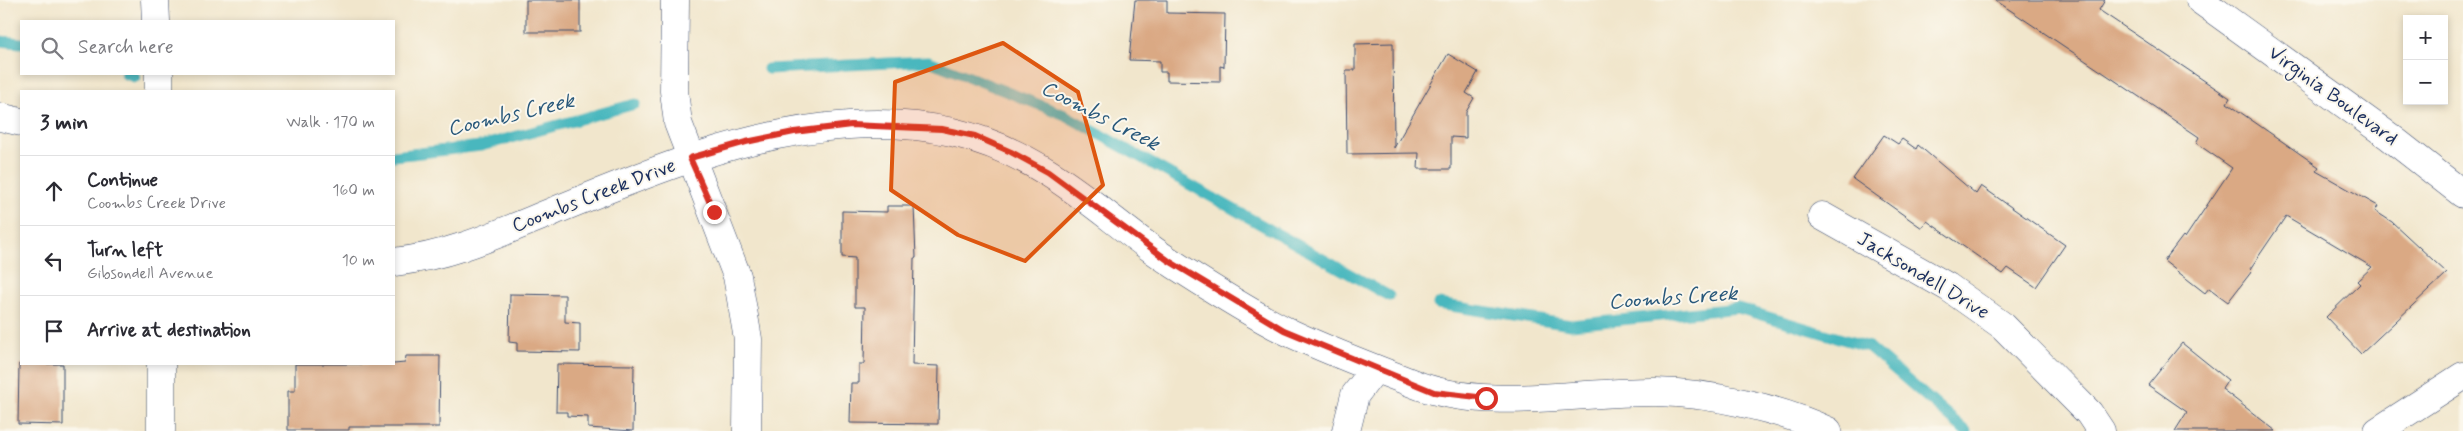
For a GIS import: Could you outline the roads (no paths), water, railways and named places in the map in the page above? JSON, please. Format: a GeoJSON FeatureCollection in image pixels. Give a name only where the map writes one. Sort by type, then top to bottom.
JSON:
{"type":"FeatureCollection","features":[{"type":"Feature","properties":{"kind":"street"},"geometry":{"type":"LineString","coordinates":[[155,0],[156,20]]}},
{"type":"Feature","properties":{"kind":"street"},"geometry":{"type":"LineString","coordinates":[[675,0],[674,91],[678,123],[690,158],[714,212],[737,276],[748,339],[747,431]]}},
{"type":"Feature","properties":{"kind":"street","name":"Virginia Boulevard"},"geometry":{"type":"LineString","coordinates":[[2200,0],[2390,137],[2463,194]]}},
{"type":"Feature","properties":{"kind":"street"},"geometry":{"type":"LineString","coordinates":[[158,75],[159,90]]}},
{"type":"Feature","properties":{"kind":"street"},"geometry":{"type":"LineString","coordinates":[[0,116],[20,122]]}},
{"type":"Feature","properties":{"kind":"street","name":"Coombs Creek Drive"},"geometry":{"type":"LineString","coordinates":[[395,262],[456,250],[690,158],[746,142],[794,132],[851,125],[942,129],[975,136],[1011,152],[1048,172],[1169,261],[1284,330],[1434,392],[1486,398],[1658,392],[1732,401],[1778,413],[1828,431]]}},
{"type":"Feature","properties":{"kind":"street","name":"Jacksondell Drive"},"geometry":{"type":"LineString","coordinates":[[1822,216],[1948,287],[2003,326],[2089,413],[2101,431]]}},
{"type":"Feature","properties":{"kind":"street"},"geometry":{"type":"LineString","coordinates":[[161,365],[161,431]]}},
{"type":"Feature","properties":{"kind":"street"},"geometry":{"type":"LineString","coordinates":[[1346,431],[1355,395],[1375,369]]}},
{"type":"Feature","properties":{"kind":"street"},"geometry":{"type":"LineString","coordinates":[[2378,431],[2463,376]]}},
{"type":"Feature","properties":{"kind":"waterway","name":"Coombs Creek"},"geometry":{"type":"LineString","coordinates":[[0,41],[20,43]]}},
{"type":"Feature","properties":{"kind":"waterway","name":"Coombs Creek"},"geometry":{"type":"LineString","coordinates":[[768,69],[929,61],[1065,115],[1389,296]]}},
{"type":"Feature","properties":{"kind":"waterway","name":"Coombs Creek"},"geometry":{"type":"LineString","coordinates":[[129,75],[135,77]]}},
{"type":"Feature","properties":{"kind":"waterway","name":"Coombs Creek"},"geometry":{"type":"LineString","coordinates":[[395,156],[481,146],[635,104]]}},
{"type":"Feature","properties":{"kind":"waterway","name":"Coombs Creek"},"geometry":{"type":"LineString","coordinates":[[1438,304],[1571,325],[1738,308],[1869,347],[1966,431]]}}]}
